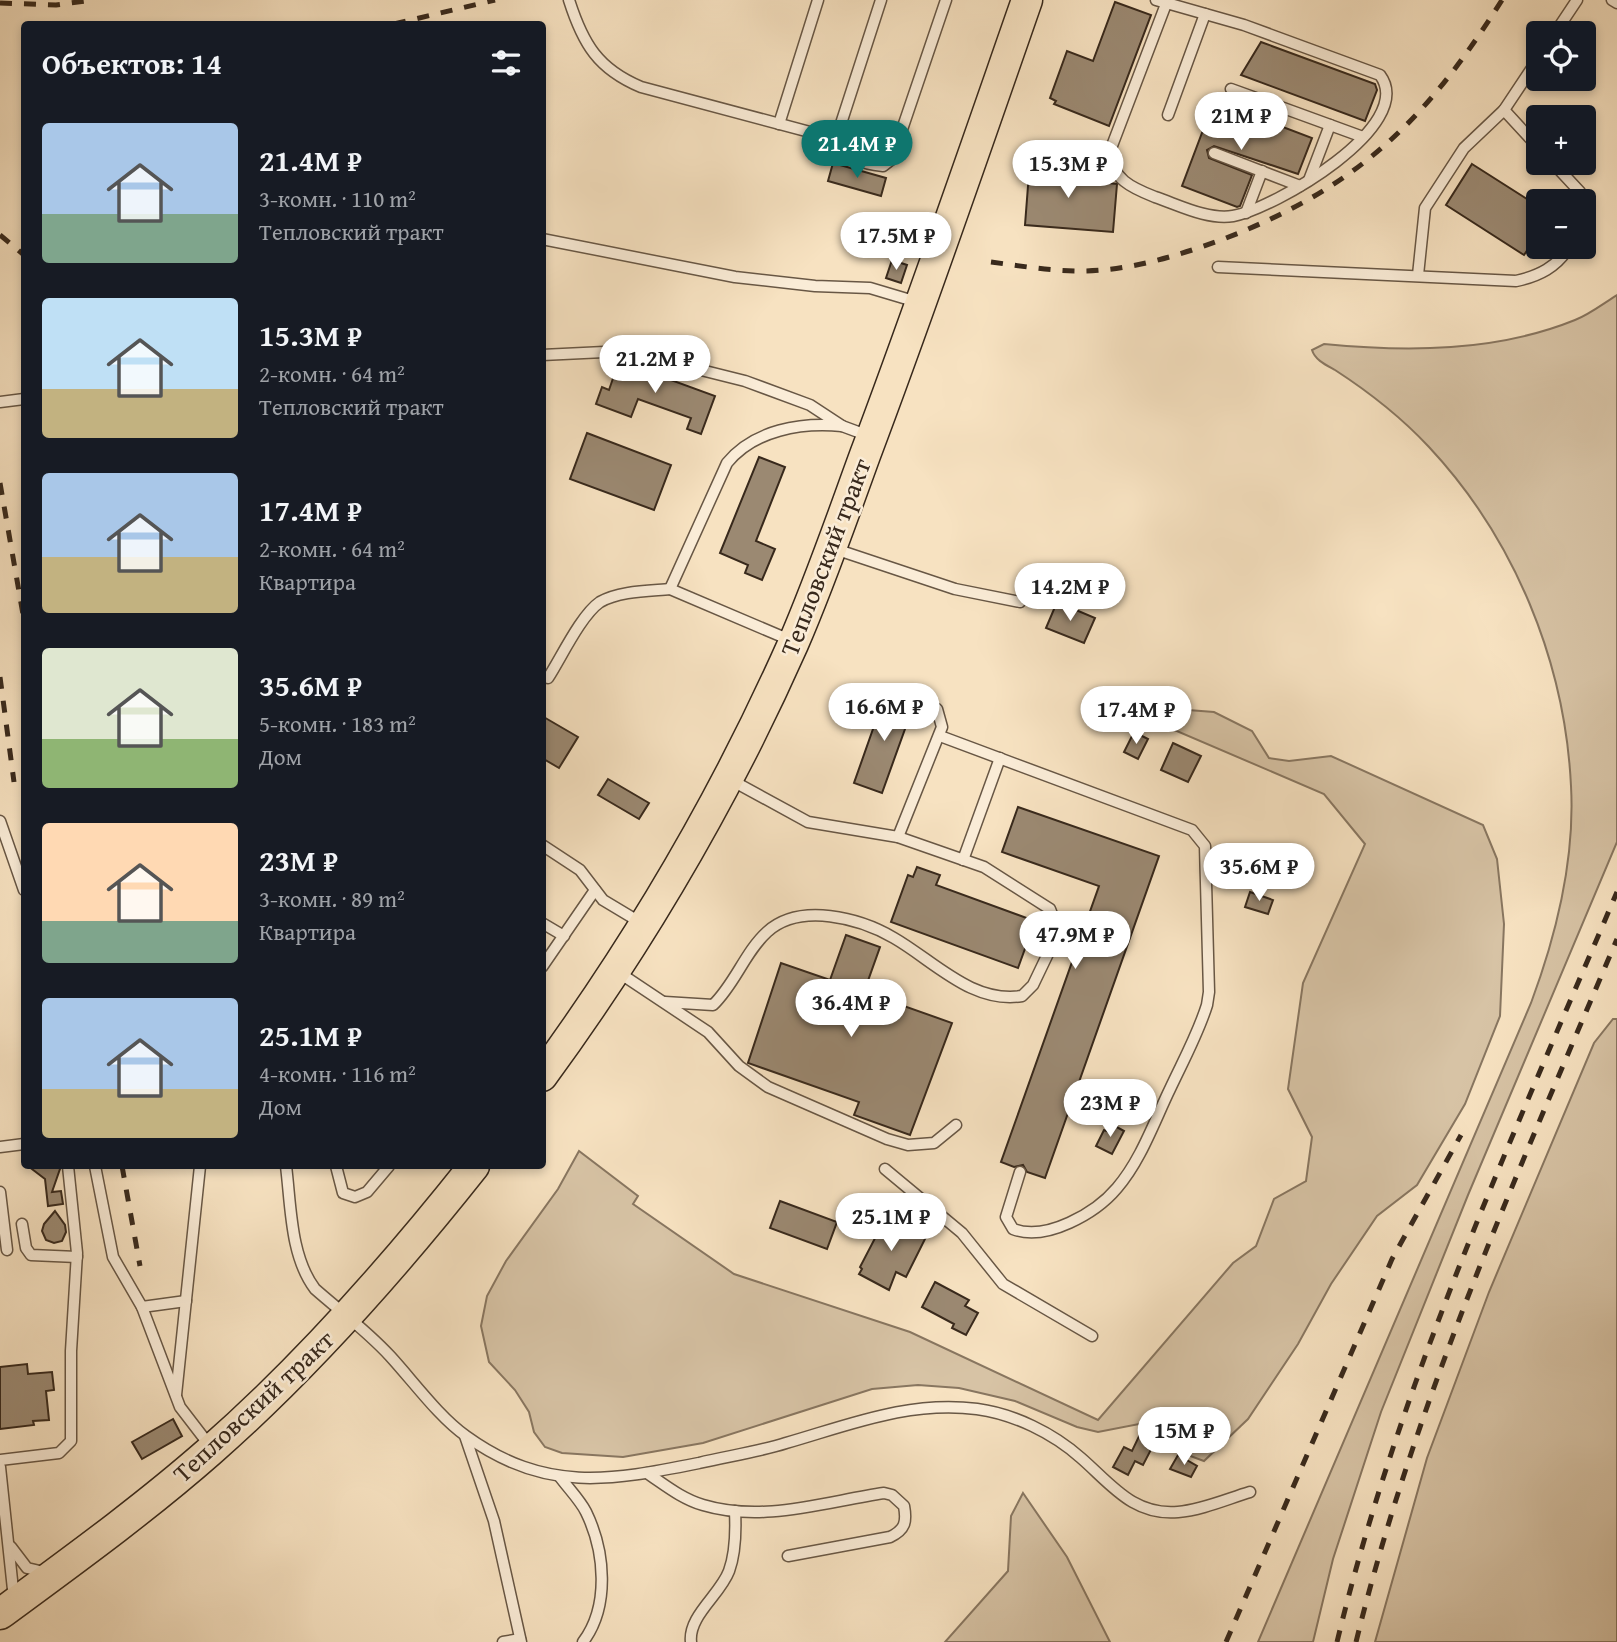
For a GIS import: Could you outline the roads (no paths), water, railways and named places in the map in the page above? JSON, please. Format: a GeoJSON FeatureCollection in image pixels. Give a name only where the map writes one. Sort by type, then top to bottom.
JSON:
{"type":"FeatureCollection","features":[{"type":"Feature","properties":{"kind":"main road","name":"Тепловский тракт"},"geometry":{"type":"LineString","coordinates":[[546,1070],[615,970],[643,924],[727,778],[793,642],[831,548],[921,303],[1027,0]]}},
{"type":"Feature","properties":{"kind":"main road","name":"Тепловский тракт"},"geometry":{"type":"LineString","coordinates":[[7,1609],[212,1449],[347,1317],[472,1169]]}},
{"type":"Feature","properties":{"kind":"lane"},"geometry":{"type":"LineString","coordinates":[[569,0],[582,34],[594,55],[604,67],[620,78],[641,87],[835,139],[843,153],[883,166],[891,159],[946,0]]}},
{"type":"Feature","properties":{"kind":"lane"},"geometry":{"type":"LineString","coordinates":[[779,124],[818,0]]}},
{"type":"Feature","properties":{"kind":"lane"},"geometry":{"type":"LineString","coordinates":[[835,139],[881,0]]}},
{"type":"Feature","properties":{"kind":"lane"},"geometry":{"type":"LineString","coordinates":[[1563,21],[1577,0]]}},
{"type":"Feature","properties":{"kind":"lane"},"geometry":{"type":"LineString","coordinates":[[1612,0],[1617,3]]}},
{"type":"Feature","properties":{"kind":"lane"},"geometry":{"type":"LineString","coordinates":[[1161,2],[1244,24],[1380,75],[1386,83],[1387,100],[1378,120],[1363,137],[1305,183],[1246,213],[1209,216],[1134,189],[1125,183],[1113,166],[1110,151],[1161,2]]}},
{"type":"Feature","properties":{"kind":"lane"},"geometry":{"type":"LineString","coordinates":[[1168,115],[1205,14]]}},
{"type":"Feature","properties":{"kind":"lane"},"geometry":{"type":"LineString","coordinates":[[1418,275],[1425,208],[1464,148],[1504,110],[1526,77]]}},
{"type":"Feature","properties":{"kind":"lane"},"geometry":{"type":"LineString","coordinates":[[1231,89],[1363,137]]}},
{"type":"Feature","properties":{"kind":"lane"},"geometry":{"type":"LineString","coordinates":[[1504,110],[1526,134]]}},
{"type":"Feature","properties":{"kind":"lane"},"geometry":{"type":"LineString","coordinates":[[1305,183],[1330,125]]}},
{"type":"Feature","properties":{"kind":"lane"},"geometry":{"type":"LineString","coordinates":[[1214,153],[1305,183]]}},
{"type":"Feature","properties":{"kind":"lane"},"geometry":{"type":"LineString","coordinates":[[1246,213],[1262,171]]}},
{"type":"Feature","properties":{"kind":"lane"},"geometry":{"type":"LineString","coordinates":[[1564,175],[1577,189]]}},
{"type":"Feature","properties":{"kind":"lane"},"geometry":{"type":"LineString","coordinates":[[546,240],[735,277],[815,286],[870,288],[921,303]]}},
{"type":"Feature","properties":{"kind":"lane"},"geometry":{"type":"LineString","coordinates":[[1218,267],[1516,281],[1536,277],[1551,268],[1559,259]]}},
{"type":"Feature","properties":{"kind":"lane"},"geometry":{"type":"LineString","coordinates":[[546,355],[625,351],[745,381],[810,405],[842,426],[872,437]]}},
{"type":"Feature","properties":{"kind":"lane"},"geometry":{"type":"LineString","coordinates":[[0,402],[21,399]]}},
{"type":"Feature","properties":{"kind":"lane"},"geometry":{"type":"LineString","coordinates":[[670,589],[727,463],[736,452],[764,435],[783,429],[821,424],[842,426]]}},
{"type":"Feature","properties":{"kind":"lane"},"geometry":{"type":"LineString","coordinates":[[831,548],[955,589],[1020,601]]}},
{"type":"Feature","properties":{"kind":"lane"},"geometry":{"type":"LineString","coordinates":[[548,678],[599,603],[632,593],[670,589],[793,642]]}},
{"type":"Feature","properties":{"kind":"lane"},"geometry":{"type":"LineString","coordinates":[[898,838],[940,736],[942,722],[937,709],[915,695]]}},
{"type":"Feature","properties":{"kind":"lane"},"geometry":{"type":"LineString","coordinates":[[940,736],[1192,830],[1202,840],[1206,852],[1207,1005],[1129,1173],[1108,1197],[1096,1206],[1057,1228],[1031,1234],[1013,1229],[1006,1217],[1020,1172]]}},
{"type":"Feature","properties":{"kind":"lane"},"geometry":{"type":"LineString","coordinates":[[963,860],[1000,758]]}},
{"type":"Feature","properties":{"kind":"lane"},"geometry":{"type":"LineString","coordinates":[[666,1002],[713,1005],[767,932],[780,923],[799,916],[842,919],[891,936],[968,986],[998,998],[1022,996],[1033,985],[1052,948],[1057,927],[1050,909],[995,872],[898,838],[808,822],[727,778]]}},
{"type":"Feature","properties":{"kind":"lane"},"geometry":{"type":"LineString","coordinates":[[0,821],[21,881]]}},
{"type":"Feature","properties":{"kind":"lane"},"geometry":{"type":"LineString","coordinates":[[546,848],[580,870],[608,904],[643,924]]}},
{"type":"Feature","properties":{"kind":"lane"},"geometry":{"type":"LineString","coordinates":[[546,961],[595,890]]}},
{"type":"Feature","properties":{"kind":"lane"},"geometry":{"type":"LineString","coordinates":[[546,925],[564,936]]}},
{"type":"Feature","properties":{"kind":"lane"},"geometry":{"type":"LineString","coordinates":[[615,970],[708,1032],[739,1066],[768,1087],[887,1139],[908,1145],[934,1143],[956,1125]]}},
{"type":"Feature","properties":{"kind":"lane"},"geometry":{"type":"LineString","coordinates":[[0,1147],[21,1144]]}},
{"type":"Feature","properties":{"kind":"lane"},"geometry":{"type":"LineString","coordinates":[[0,1461],[59,1453],[71,1441],[71,1351],[77,1257],[68,1169]]}},
{"type":"Feature","properties":{"kind":"lane"},"geometry":{"type":"LineString","coordinates":[[96,1169],[108,1244],[113,1257],[142,1307],[175,1398],[189,1421],[212,1449]]}},
{"type":"Feature","properties":{"kind":"lane"},"geometry":{"type":"LineString","coordinates":[[175,1398],[200,1169]]}},
{"type":"Feature","properties":{"kind":"lane"},"geometry":{"type":"LineString","coordinates":[[286,1169],[301,1265],[315,1289],[379,1345],[465,1436],[501,1457],[560,1477],[597,1479],[647,1473],[779,1446],[900,1411],[929,1406],[1009,1417],[1035,1428],[1080,1457],[1122,1497],[1141,1507],[1159,1512],[1179,1512],[1250,1492]]}},
{"type":"Feature","properties":{"kind":"lane"},"geometry":{"type":"LineString","coordinates":[[337,1169],[342,1193],[355,1197],[367,1192],[386,1169]]}},
{"type":"Feature","properties":{"kind":"lane"},"geometry":{"type":"LineString","coordinates":[[885,1169],[962,1233],[1003,1284],[1092,1336]]}},
{"type":"Feature","properties":{"kind":"lane"},"geometry":{"type":"LineString","coordinates":[[0,1192],[7,1250]]}},
{"type":"Feature","properties":{"kind":"lane"},"geometry":{"type":"LineString","coordinates":[[22,1224],[26,1248],[31,1255],[77,1257]]}},
{"type":"Feature","properties":{"kind":"lane"},"geometry":{"type":"LineString","coordinates":[[142,1307],[186,1301]]}},
{"type":"Feature","properties":{"kind":"lane"},"geometry":{"type":"LineString","coordinates":[[465,1436],[494,1521],[520,1641],[503,1642]]}},
{"type":"Feature","properties":{"kind":"lane"},"geometry":{"type":"LineString","coordinates":[[0,1467],[7,1536],[7,1609]]}},
{"type":"Feature","properties":{"kind":"lane"},"geometry":{"type":"LineString","coordinates":[[647,1473],[679,1495],[701,1505],[736,1511],[777,1512],[884,1493],[892,1495],[904,1506],[905,1526],[890,1537],[788,1556]]}},
{"type":"Feature","properties":{"kind":"lane"},"geometry":{"type":"LineString","coordinates":[[560,1477],[585,1510],[597,1544],[602,1592],[597,1618],[583,1642]]}},
{"type":"Feature","properties":{"kind":"lane"},"geometry":{"type":"LineString","coordinates":[[691,1642],[692,1625],[714,1598],[729,1571],[734,1556],[736,1511]]}},
{"type":"Feature","properties":{"kind":"lane"},"geometry":{"type":"LineString","coordinates":[[7,1536],[17,1557],[27,1568],[36,1572],[57,1572]]}},
{"type":"Feature","properties":{"kind":"railway"},"geometry":{"type":"LineString","coordinates":[[0,3],[56,5],[92,0]]}},
{"type":"Feature","properties":{"kind":"railway"},"geometry":{"type":"LineString","coordinates":[[407,21],[495,0]]}},
{"type":"Feature","properties":{"kind":"railway"},"geometry":{"type":"LineString","coordinates":[[991,262],[1070,271],[1117,268],[1187,252],[1269,220],[1311,198],[1384,146],[1445,82],[1502,0]]}},
{"type":"Feature","properties":{"kind":"railway"},"geometry":{"type":"LineString","coordinates":[[0,235],[21,252]]}},
{"type":"Feature","properties":{"kind":"railway"},"geometry":{"type":"LineString","coordinates":[[0,483],[21,603]]}},
{"type":"Feature","properties":{"kind":"railway"},"geometry":{"type":"LineString","coordinates":[[0,677],[14,782]]}},
{"type":"Feature","properties":{"kind":"railway"},"geometry":{"type":"LineString","coordinates":[[1337,1642],[1393,1449],[1461,1261],[1617,892]]}},
{"type":"Feature","properties":{"kind":"railway"},"geometry":{"type":"LineString","coordinates":[[1356,1642],[1380,1551],[1439,1373],[1507,1199],[1617,939]]}},
{"type":"Feature","properties":{"kind":"railway"},"geometry":{"type":"LineString","coordinates":[[1226,1642],[1392,1259],[1461,1135]]}},
{"type":"Feature","properties":{"kind":"railway"},"geometry":{"type":"LineString","coordinates":[[123,1169],[140,1266]]}}]}
